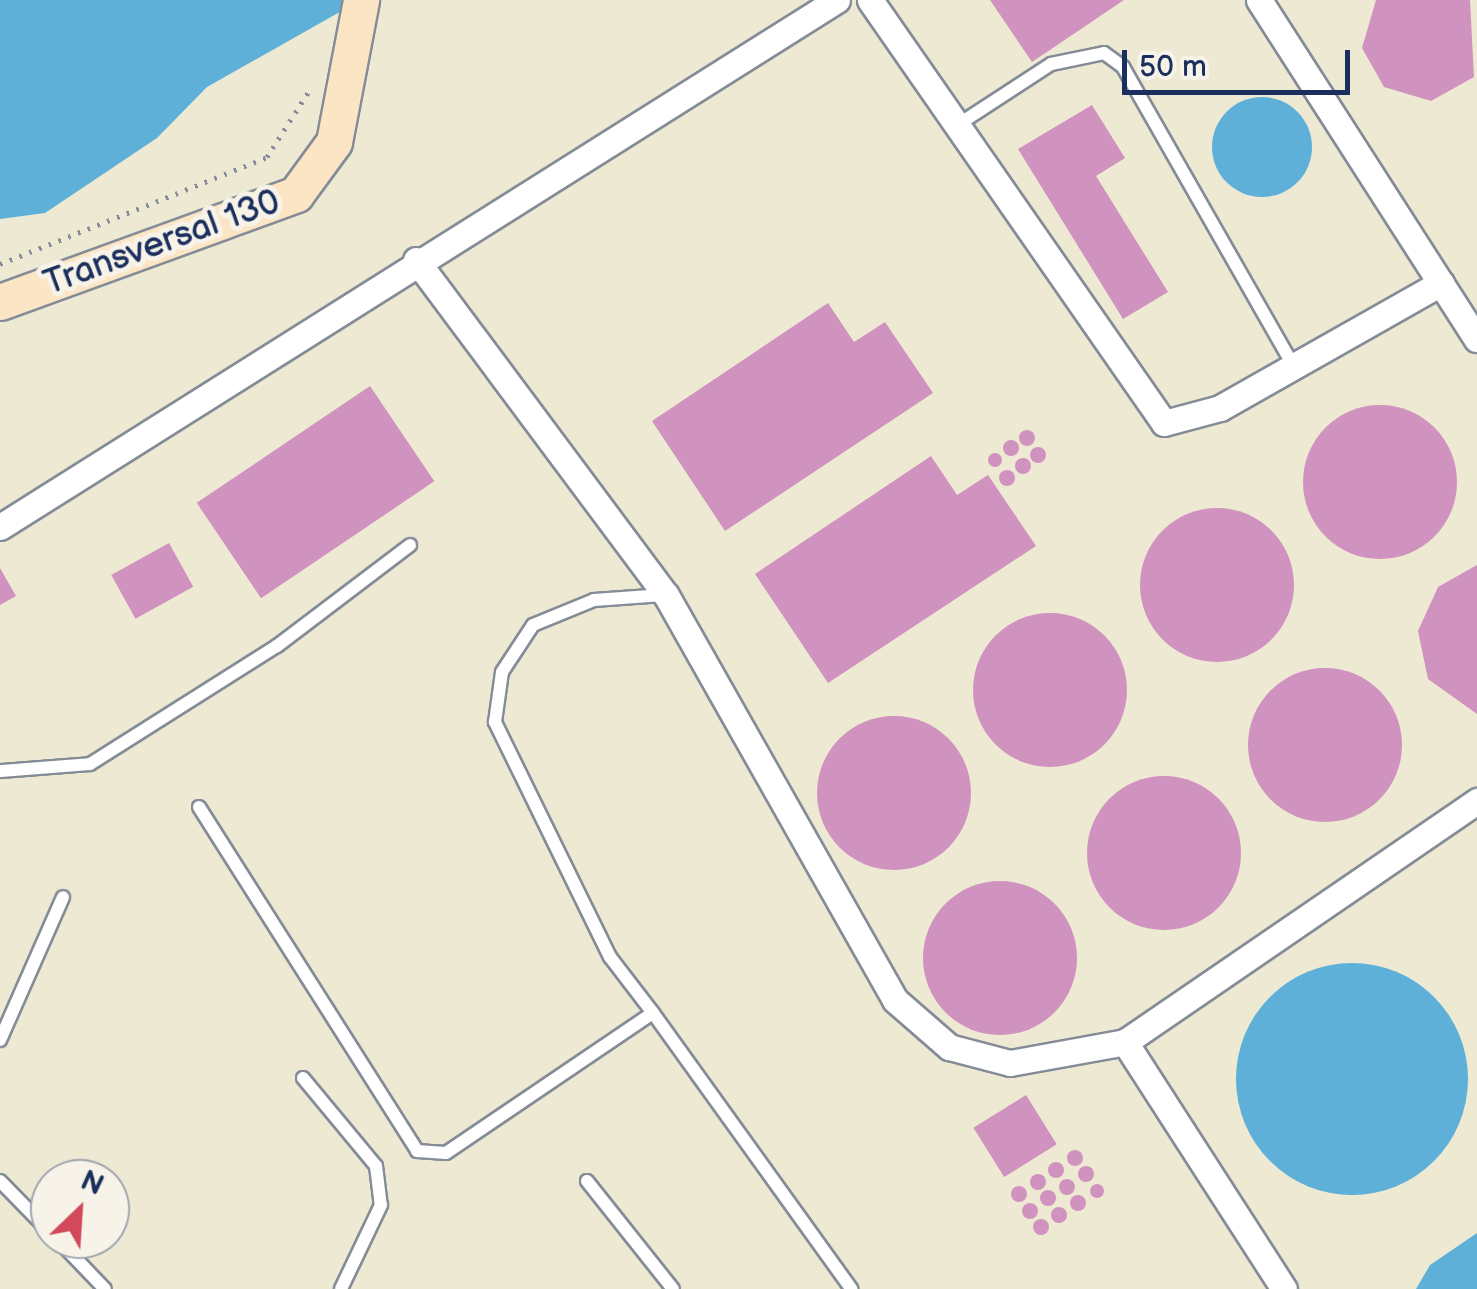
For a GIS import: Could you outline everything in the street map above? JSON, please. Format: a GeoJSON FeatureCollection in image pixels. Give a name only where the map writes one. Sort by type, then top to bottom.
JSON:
{"type":"FeatureCollection","features":[{"type":"Feature","properties":{"kind":"main road","name":"Transversal 130"},"geometry":{"type":"LineString","coordinates":[[0,302],[269,210],[319,170],[343,111],[361,0]]}},
{"type":"Feature","properties":{"kind":"street"},"geometry":{"type":"LineString","coordinates":[[0,527],[416,260],[837,0]]}},
{"type":"Feature","properties":{"kind":"street"},"geometry":{"type":"LineString","coordinates":[[870,0],[1164,423],[1220,408],[1291,362],[1441,283]]}},
{"type":"Feature","properties":{"kind":"street"},"geometry":{"type":"LineString","coordinates":[[1267,3],[1441,283],[1468,304],[1477,339]]}},
{"type":"Feature","properties":{"kind":"street"},"geometry":{"type":"LineString","coordinates":[[416,260],[666,595],[896,1000],[948,1047],[1010,1063],[1125,1042],[1477,800]]}},
{"type":"Feature","properties":{"kind":"street"},"geometry":{"type":"LineString","coordinates":[[1125,1042],[1284,1289]]}},
{"type":"Feature","properties":{"kind":"lane"},"geometry":{"type":"LineString","coordinates":[[956,126],[1050,64],[1104,53],[1123,68],[1291,362]]}},
{"type":"Feature","properties":{"kind":"lane"},"geometry":{"type":"LineString","coordinates":[[0,771],[90,764],[277,646],[410,545]]}},
{"type":"Feature","properties":{"kind":"lane"},"geometry":{"type":"LineString","coordinates":[[666,595],[594,600],[533,625],[502,672],[495,722],[610,957],[850,1289]]}},
{"type":"Feature","properties":{"kind":"lane"},"geometry":{"type":"LineString","coordinates":[[200,807],[383,1104],[430,1158],[653,1013]]}},
{"type":"Feature","properties":{"kind":"lane"},"geometry":{"type":"LineString","coordinates":[[0,1040],[63,897]]}},
{"type":"Feature","properties":{"kind":"lane"},"geometry":{"type":"LineString","coordinates":[[303,1078],[376,1166],[381,1205],[341,1289]]}},
{"type":"Feature","properties":{"kind":"lane"},"geometry":{"type":"LineString","coordinates":[[0,1181],[30,1212]]}},
{"type":"Feature","properties":{"kind":"lane"},"geometry":{"type":"LineString","coordinates":[[587,1181],[673,1289]]}},
{"type":"Feature","properties":{"kind":"lane"},"geometry":{"type":"LineString","coordinates":[[76,1259],[106,1289]]}},
{"type":"Feature","properties":{"kind":"path"},"geometry":{"type":"LineString","coordinates":[[0,264],[266,157],[293,128],[316,74]]}},
{"type":"Feature","properties":{"kind":"water"},"geometry":{"type":"Polygon","coordinates":[[[0,0],[361,0],[207,87],[157,138],[45,213],[0,219],[0,0]]]}},
{"type":"Feature","properties":{"kind":"water"},"geometry":{"type":"Polygon","coordinates":[[[1262,97],[1281,101],[1297,112],[1308,128],[1312,147],[1308,166],[1297,182],[1281,193],[1262,197],[1243,193],[1227,182],[1216,166],[1212,147],[1216,128],[1227,112],[1243,101],[1262,97]]]}},
{"type":"Feature","properties":{"kind":"water"},"geometry":{"type":"Polygon","coordinates":[[[1352,963],[1396,972],[1434,997],[1459,1035],[1468,1079],[1459,1123],[1434,1161],[1396,1186],[1352,1195],[1308,1186],[1270,1161],[1245,1123],[1236,1079],[1245,1035],[1270,997],[1308,972],[1352,963]]]}},
{"type":"Feature","properties":{"kind":"water"},"geometry":{"type":"Polygon","coordinates":[[[1477,1233],[1477,1289],[1416,1289],[1430,1265],[1477,1233]]]}},
{"type":"Feature","properties":{"kind":"building"},"geometry":{"type":"Polygon","coordinates":[[[990,0],[1124,0],[1032,62],[990,0]]]}},
{"type":"Feature","properties":{"kind":"building"},"geometry":{"type":"Polygon","coordinates":[[[1376,0],[1470,0],[1474,77],[1431,101],[1384,87],[1362,48],[1376,0]]]}},
{"type":"Feature","properties":{"kind":"building"},"geometry":{"type":"Polygon","coordinates":[[[1092,105],[1125,158],[1096,176],[1168,292],[1123,319],[1018,149],[1092,105]]]}},
{"type":"Feature","properties":{"kind":"building"},"geometry":{"type":"Polygon","coordinates":[[[828,303],[854,342],[885,322],[933,393],[725,531],[652,421],[828,303]]]}},
{"type":"Feature","properties":{"kind":"building"},"geometry":{"type":"Polygon","coordinates":[[[370,386],[434,481],[261,598],[197,503],[370,386]]]}},
{"type":"Feature","properties":{"kind":"building"},"geometry":{"type":"Polygon","coordinates":[[[1380,405],[1409,411],[1434,428],[1451,453],[1457,482],[1451,511],[1434,536],[1409,553],[1380,559],[1351,553],[1326,536],[1309,511],[1303,482],[1309,453],[1326,428],[1351,411],[1380,405]]]}},
{"type":"Feature","properties":{"kind":"building"},"geometry":{"type":"Polygon","coordinates":[[[1027,430],[1035,438],[1027,446],[1019,438],[1027,430]]]}},
{"type":"Feature","properties":{"kind":"building"},"geometry":{"type":"Polygon","coordinates":[[[1011,440],[1019,448],[1011,456],[1003,448],[1011,440]]]}},
{"type":"Feature","properties":{"kind":"building"},"geometry":{"type":"Polygon","coordinates":[[[1038,447],[1046,455],[1038,463],[1030,455],[1038,447]]]}},
{"type":"Feature","properties":{"kind":"building"},"geometry":{"type":"Polygon","coordinates":[[[995,453],[1002,460],[995,467],[988,460],[995,453]]]}},
{"type":"Feature","properties":{"kind":"building"},"geometry":{"type":"Polygon","coordinates":[[[931,456],[957,495],[988,475],[1036,546],[828,683],[755,574],[931,456]]]}},
{"type":"Feature","properties":{"kind":"building"},"geometry":{"type":"Polygon","coordinates":[[[1023,458],[1031,466],[1023,474],[1015,466],[1023,458]]]}},
{"type":"Feature","properties":{"kind":"building"},"geometry":{"type":"Polygon","coordinates":[[[1007,470],[1015,478],[1007,486],[999,478],[1007,470]]]}},
{"type":"Feature","properties":{"kind":"building"},"geometry":{"type":"Polygon","coordinates":[[[1217,508],[1246,514],[1271,531],[1288,556],[1294,585],[1288,614],[1271,639],[1246,656],[1217,662],[1188,656],[1163,639],[1146,614],[1140,585],[1146,556],[1163,531],[1188,514],[1217,508]]]}},
{"type":"Feature","properties":{"kind":"building"},"geometry":{"type":"Polygon","coordinates":[[[169,543],[193,587],[136,619],[111,575],[169,543]]]}},
{"type":"Feature","properties":{"kind":"building"},"geometry":{"type":"Polygon","coordinates":[[[1477,565],[1477,714],[1428,679],[1418,631],[1438,587],[1477,565]]]}},
{"type":"Feature","properties":{"kind":"building"},"geometry":{"type":"Polygon","coordinates":[[[0,568],[16,596],[0,605],[0,568]]]}},
{"type":"Feature","properties":{"kind":"building"},"geometry":{"type":"Polygon","coordinates":[[[1050,613],[1079,619],[1104,636],[1121,661],[1127,690],[1121,719],[1104,744],[1079,761],[1050,767],[1021,761],[996,744],[979,719],[973,690],[979,661],[996,636],[1021,619],[1050,613]]]}},
{"type":"Feature","properties":{"kind":"building"},"geometry":{"type":"Polygon","coordinates":[[[1325,668],[1354,674],[1379,691],[1396,716],[1402,745],[1396,774],[1379,799],[1354,816],[1325,822],[1296,816],[1271,799],[1254,774],[1248,745],[1254,716],[1271,691],[1296,674],[1325,668]]]}},
{"type":"Feature","properties":{"kind":"building"},"geometry":{"type":"Polygon","coordinates":[[[894,716],[923,722],[948,739],[965,764],[971,793],[965,822],[948,847],[923,864],[894,870],[865,864],[840,847],[823,822],[817,793],[823,764],[840,739],[865,722],[894,716]]]}},
{"type":"Feature","properties":{"kind":"building"},"geometry":{"type":"Polygon","coordinates":[[[1164,776],[1193,782],[1218,799],[1235,824],[1241,853],[1235,882],[1218,907],[1193,924],[1164,930],[1135,924],[1110,907],[1093,882],[1087,853],[1093,824],[1110,799],[1135,782],[1164,776]]]}},
{"type":"Feature","properties":{"kind":"building"},"geometry":{"type":"Polygon","coordinates":[[[1000,881],[1029,887],[1054,904],[1071,929],[1077,958],[1071,987],[1054,1012],[1029,1029],[1000,1035],[971,1029],[946,1012],[929,987],[923,958],[929,929],[946,904],[971,887],[1000,881]]]}},
{"type":"Feature","properties":{"kind":"building"},"geometry":{"type":"Polygon","coordinates":[[[1026,1095],[1057,1144],[1004,1177],[973,1128],[1026,1095]]]}},
{"type":"Feature","properties":{"kind":"building"},"geometry":{"type":"Polygon","coordinates":[[[1075,1150],[1083,1158],[1075,1166],[1067,1158],[1075,1150]]]}},
{"type":"Feature","properties":{"kind":"building"},"geometry":{"type":"Polygon","coordinates":[[[1056,1162],[1064,1170],[1056,1178],[1048,1170],[1056,1162]]]}},
{"type":"Feature","properties":{"kind":"building"},"geometry":{"type":"Polygon","coordinates":[[[1086,1166],[1094,1174],[1086,1182],[1078,1174],[1086,1166]]]}},
{"type":"Feature","properties":{"kind":"building"},"geometry":{"type":"Polygon","coordinates":[[[1038,1174],[1046,1182],[1038,1190],[1030,1182],[1038,1174]]]}},
{"type":"Feature","properties":{"kind":"building"},"geometry":{"type":"Polygon","coordinates":[[[1067,1179],[1075,1187],[1067,1195],[1059,1187],[1067,1179]]]}},
{"type":"Feature","properties":{"kind":"building"},"geometry":{"type":"Polygon","coordinates":[[[1097,1184],[1104,1191],[1097,1198],[1090,1191],[1097,1184]]]}},
{"type":"Feature","properties":{"kind":"building"},"geometry":{"type":"Polygon","coordinates":[[[1019,1186],[1027,1194],[1019,1202],[1011,1194],[1019,1186]]]}},
{"type":"Feature","properties":{"kind":"building"},"geometry":{"type":"Polygon","coordinates":[[[1048,1190],[1056,1198],[1048,1206],[1040,1198],[1048,1190]]]}},
{"type":"Feature","properties":{"kind":"building"},"geometry":{"type":"Polygon","coordinates":[[[1078,1195],[1086,1203],[1078,1211],[1070,1203],[1078,1195]]]}},
{"type":"Feature","properties":{"kind":"building"},"geometry":{"type":"Polygon","coordinates":[[[1030,1203],[1038,1211],[1030,1219],[1022,1211],[1030,1203]]]}},
{"type":"Feature","properties":{"kind":"building"},"geometry":{"type":"Polygon","coordinates":[[[1059,1207],[1067,1215],[1059,1223],[1051,1215],[1059,1207]]]}},
{"type":"Feature","properties":{"kind":"building"},"geometry":{"type":"Polygon","coordinates":[[[1041,1219],[1049,1227],[1041,1235],[1033,1227],[1041,1219]]]}}]}
